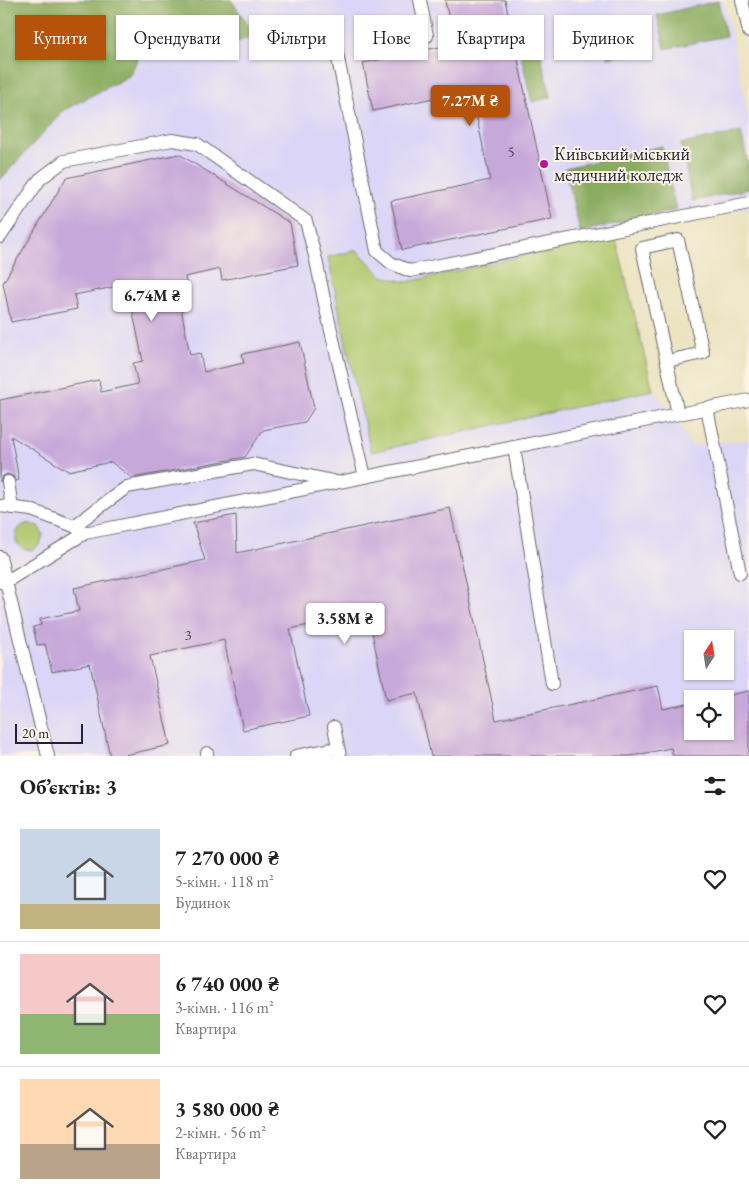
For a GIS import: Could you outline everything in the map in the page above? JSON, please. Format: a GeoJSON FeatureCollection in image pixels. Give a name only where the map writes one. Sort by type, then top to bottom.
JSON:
{"type":"FeatureCollection","features":[{"type":"Feature","properties":{"kind":"lane"},"geometry":{"type":"LineString","coordinates":[[420,0],[423,15]]}},
{"type":"Feature","properties":{"kind":"lane"},"geometry":{"type":"LineString","coordinates":[[742,0],[749,32]]}},
{"type":"Feature","properties":{"kind":"lane"},"geometry":{"type":"LineString","coordinates":[[338,60],[377,251],[391,263],[410,271],[749,203]]}},
{"type":"Feature","properties":{"kind":"lane"},"geometry":{"type":"LineString","coordinates":[[0,237],[40,179],[64,160],[172,140],[196,144],[306,221],[365,477]]}},
{"type":"Feature","properties":{"kind":"lane"},"geometry":{"type":"LineString","coordinates":[[667,362],[703,353],[678,240],[642,248],[678,414]]}},
{"type":"Feature","properties":{"kind":"lane"},"geometry":{"type":"LineString","coordinates":[[8,482],[6,507],[30,510],[80,530],[365,477],[749,400]]}},
{"type":"Feature","properties":{"kind":"lane"},"geometry":{"type":"LineString","coordinates":[[707,408],[740,573]]}},
{"type":"Feature","properties":{"kind":"lane"},"geometry":{"type":"LineString","coordinates":[[514,447],[552,684]]}},
{"type":"Feature","properties":{"kind":"lane"},"geometry":{"type":"LineString","coordinates":[[3,582],[80,530],[127,487],[253,464],[338,482]]}},
{"type":"Feature","properties":{"kind":"lane"},"geometry":{"type":"LineString","coordinates":[[0,557],[3,582],[48,756]]}},
{"type":"Feature","properties":{"kind":"lane"},"geometry":{"type":"LineString","coordinates":[[296,756],[339,752],[334,727]]}},
{"type":"Feature","properties":{"kind":"shaded area"},"geometry":{"type":"Polygon","coordinates":[[[31,0],[724,0],[749,121],[749,208],[615,235],[653,390],[671,411],[691,445],[749,440],[749,756],[0,756],[0,16],[31,0]]]}},
{"type":"Feature","properties":{"kind":"green space"},"geometry":{"type":"Polygon","coordinates":[[[0,0],[231,0],[249,26],[249,38],[239,41],[239,15],[116,15],[116,60],[137,60],[129,76],[64,110],[0,180],[0,0]]]}},
{"type":"Feature","properties":{"kind":"green space"},"geometry":{"type":"Polygon","coordinates":[[[718,1],[726,36],[665,49],[657,15],[718,1]]]}},
{"type":"Feature","properties":{"kind":"green space"},"geometry":{"type":"Polygon","coordinates":[[[522,60],[542,60],[551,97],[532,102],[522,60]]]}},
{"type":"Feature","properties":{"kind":"green space"},"geometry":{"type":"Polygon","coordinates":[[[741,132],[749,169],[749,189],[692,201],[681,144],[741,132]]]}},
{"type":"Feature","properties":{"kind":"green space"},"geometry":{"type":"Polygon","coordinates":[[[662,146],[676,210],[580,232],[565,168],[662,146]]]}},
{"type":"Feature","properties":{"kind":"green space"},"geometry":{"type":"Polygon","coordinates":[[[615,235],[653,390],[371,452],[328,257],[357,250],[382,276],[407,282],[615,235]]]}},
{"type":"Feature","properties":{"kind":"green space"},"geometry":{"type":"Polygon","coordinates":[[[28,523],[38,526],[43,535],[40,544],[33,550],[23,549],[16,542],[18,530],[28,523]]]}},
{"type":"Feature","properties":{"kind":"building"},"geometry":{"type":"Polygon","coordinates":[[[445,0],[505,0],[508,15],[448,15],[445,0]]]}},
{"type":"Feature","properties":{"kind":"building"},"geometry":{"type":"Polygon","coordinates":[[[438,47],[438,60],[518,60],[552,219],[402,250],[391,201],[490,180],[471,90],[373,111],[363,63],[377,60],[428,60],[428,49],[438,47]]]}},
{"type":"Feature","properties":{"kind":"building"},"geometry":{"type":"Polygon","coordinates":[[[179,154],[290,223],[298,265],[222,280],[220,269],[185,277],[189,296],[179,298],[190,355],[200,353],[204,372],[244,363],[242,354],[300,342],[314,408],[305,422],[263,430],[245,457],[132,478],[111,462],[68,471],[11,436],[19,480],[16,481],[14,477],[7,474],[3,476],[0,482],[0,400],[99,380],[101,392],[138,384],[133,363],[143,361],[131,303],[123,305],[119,286],[74,295],[77,309],[11,322],[3,283],[66,178],[179,154]]]}},
{"type":"Feature","properties":{"kind":"building"},"geometry":{"type":"Polygon","coordinates":[[[450,508],[496,720],[658,686],[663,709],[684,705],[684,740],[734,740],[734,694],[749,691],[749,756],[673,756],[671,748],[631,756],[431,756],[417,693],[386,700],[368,613],[290,629],[309,716],[243,730],[224,640],[150,656],[170,745],[120,756],[110,756],[90,664],[52,672],[45,644],[37,645],[33,627],[41,625],[40,619],[79,611],[74,588],[205,560],[193,523],[236,515],[237,553],[450,508]]]}},
{"type":"Feature","properties":{"kind":"place","name":"Київський міський медичний коледж"},"geometry":{"type":"Point","coordinates":[544,164]}}]}
